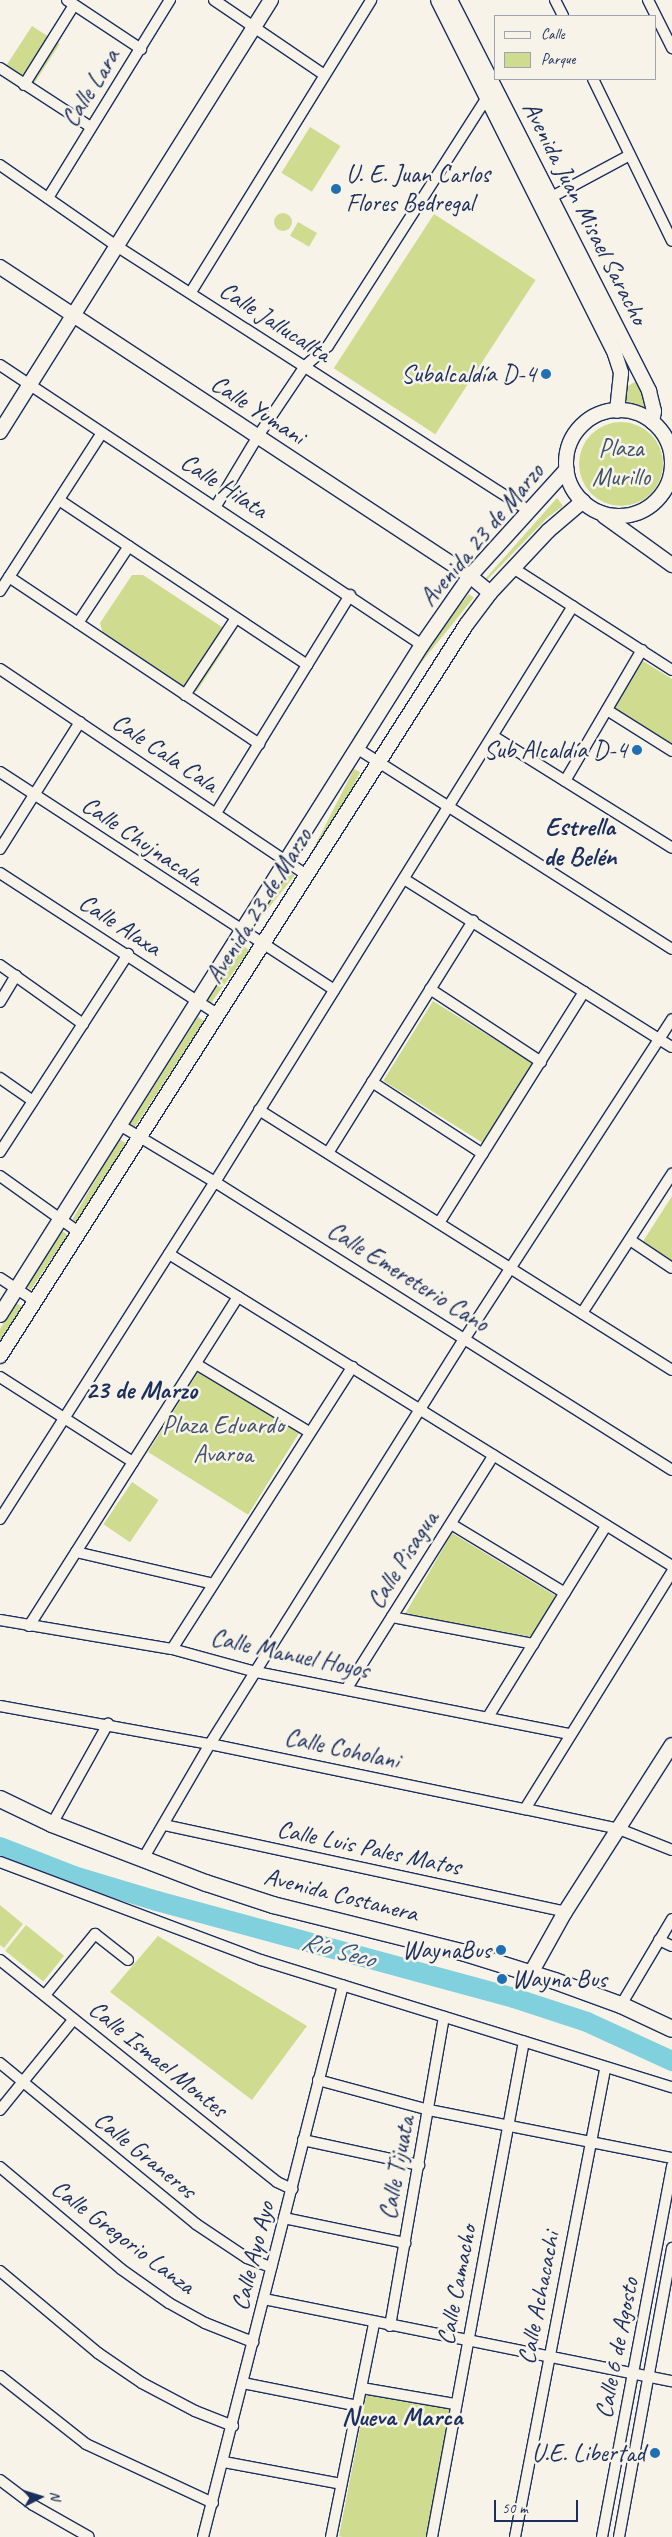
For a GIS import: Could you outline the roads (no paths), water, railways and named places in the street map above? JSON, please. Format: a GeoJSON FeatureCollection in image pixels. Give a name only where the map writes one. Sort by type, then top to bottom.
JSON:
{"type":"FeatureCollection","features":[{"type":"Feature","properties":{"kind":"main road","name":"Avenida Costanera"},"geometry":{"type":"LineString","coordinates":[[0,1799],[52,1824],[143,1859],[273,1905],[462,1952],[531,1973],[621,2005],[672,2029]]}},
{"type":"Feature","properties":{"kind":"street","name":"Calle Lara"},"geometry":{"type":"LineString","coordinates":[[48,198],[170,0]]}},
{"type":"Feature","properties":{"kind":"street"},"geometry":{"type":"LineString","coordinates":[[214,0],[323,74]]}},
{"type":"Feature","properties":{"kind":"street"},"geometry":{"type":"LineString","coordinates":[[0,432],[118,247],[271,0]]}},
{"type":"Feature","properties":{"kind":"street"},"geometry":{"type":"LineString","coordinates":[[191,292],[323,74],[371,0]]}},
{"type":"Feature","properties":{"kind":"street","name":"Avenida Juan Misael Saracho"},"geometry":{"type":"LineString","coordinates":[[438,0],[552,197],[649,391],[656,426]]}},
{"type":"Feature","properties":{"kind":"street","name":"Avenida Juan Misael Saracho"},"geometry":{"type":"LineString","coordinates":[[450,0],[539,204],[619,364],[618,411]]}},
{"type":"Feature","properties":{"kind":"street"},"geometry":{"type":"LineString","coordinates":[[555,0],[562,15]]}},
{"type":"Feature","properties":{"kind":"street"},"geometry":{"type":"LineString","coordinates":[[648,0],[656,15]]}},
{"type":"Feature","properties":{"kind":"street"},"geometry":{"type":"LineString","coordinates":[[24,85],[70,2],[141,48]]}},
{"type":"Feature","properties":{"kind":"street"},"geometry":{"type":"LineString","coordinates":[[657,18],[672,48]]}},
{"type":"Feature","properties":{"kind":"street"},"geometry":{"type":"LineString","coordinates":[[0,68],[91,127]]}},
{"type":"Feature","properties":{"kind":"street"},"geometry":{"type":"LineString","coordinates":[[593,80],[672,241]]}},
{"type":"Feature","properties":{"kind":"street"},"geometry":{"type":"LineString","coordinates":[[216,506],[258,436],[305,366],[328,346],[492,96]]}},
{"type":"Feature","properties":{"kind":"street"},"geometry":{"type":"LineString","coordinates":[[539,204],[630,155]]}},
{"type":"Feature","properties":{"kind":"street","name":"Calle Jallucallta"},"geometry":{"type":"LineString","coordinates":[[0,165],[118,247],[191,292],[529,511]]}},
{"type":"Feature","properties":{"kind":"street","name":"Calle Yumani"},"geometry":{"type":"LineString","coordinates":[[0,267],[470,576],[490,593]]}},
{"type":"Feature","properties":{"kind":"street","name":"Calle Hilata"},"geometry":{"type":"LineString","coordinates":[[0,365],[216,506],[422,645]]}},
{"type":"Feature","properties":{"kind":"street"},"geometry":{"type":"LineString","coordinates":[[597,511],[624,516],[650,506],[668,484],[672,455],[656,426],[636,413],[618,411],[595,416],[581,427],[570,446],[567,469],[572,486],[582,501],[672,565]]}},
{"type":"Feature","properties":{"kind":"street"},"geometry":{"type":"LineString","coordinates":[[656,426],[672,423]]}},
{"type":"Feature","properties":{"kind":"street"},"geometry":{"type":"LineString","coordinates":[[0,591],[102,433]]}},
{"type":"Feature","properties":{"kind":"street","name":"Avenida 23 de Marzo"},"geometry":{"type":"LineString","coordinates":[[0,1315],[118,1124],[358,749],[422,645],[470,576],[567,469]]}},
{"type":"Feature","properties":{"kind":"street"},"geometry":{"type":"LineString","coordinates":[[59,500],[307,665]]}},
{"type":"Feature","properties":{"kind":"street","name":"Avenida 23 de Marzo"},"geometry":{"type":"LineString","coordinates":[[0,1356],[142,1136],[216,1014],[305,874],[490,593],[548,531],[582,501]]}},
{"type":"Feature","properties":{"kind":"street"},"geometry":{"type":"LineString","coordinates":[[78,623],[129,546]]}},
{"type":"Feature","properties":{"kind":"street"},"geometry":{"type":"LineString","coordinates":[[513,568],[672,670]]}},
{"type":"Feature","properties":{"kind":"street"},"geometry":{"type":"LineString","coordinates":[[9,577],[258,744]]}},
{"type":"Feature","properties":{"kind":"street"},"geometry":{"type":"LineString","coordinates":[[216,813],[350,595]]}},
{"type":"Feature","properties":{"kind":"street"},"geometry":{"type":"LineString","coordinates":[[0,1519],[63,1417],[215,1182],[450,808],[574,606]]}},
{"type":"Feature","properties":{"kind":"street"},"geometry":{"type":"LineString","coordinates":[[185,695],[236,618]]}},
{"type":"Feature","properties":{"kind":"street"},"geometry":{"type":"LineString","coordinates":[[565,781],[642,650]]}},
{"type":"Feature","properties":{"kind":"street","name":"Cale Cala Cala"},"geometry":{"type":"LineString","coordinates":[[0,669],[305,874]]}},
{"type":"Feature","properties":{"kind":"street"},"geometry":{"type":"LineString","coordinates":[[607,710],[672,752]]}},
{"type":"Feature","properties":{"kind":"street"},"geometry":{"type":"LineString","coordinates":[[0,849],[80,722]]}},
{"type":"Feature","properties":{"kind":"street"},"geometry":{"type":"LineString","coordinates":[[493,736],[672,848]]}},
{"type":"Feature","properties":{"kind":"street"},"geometry":{"type":"LineString","coordinates":[[358,749],[672,949]]}},
{"type":"Feature","properties":{"kind":"street","name":"Calle Chujnacala"},"geometry":{"type":"LineString","coordinates":[[0,772],[241,932],[334,990]]}},
{"type":"Feature","properties":{"kind":"street","name":"Calle Alaxa"},"geometry":{"type":"LineString","coordinates":[[0,873],[128,954],[216,1014]]}},
{"type":"Feature","properties":{"kind":"street"},"geometry":{"type":"LineString","coordinates":[[404,879],[672,1047]]}},
{"type":"Feature","properties":{"kind":"street"},"geometry":{"type":"LineString","coordinates":[[328,1153],[473,921]]}},
{"type":"Feature","properties":{"kind":"street"},"geometry":{"type":"LineString","coordinates":[[0,1152],[128,954]]}},
{"type":"Feature","properties":{"kind":"street"},"geometry":{"type":"LineString","coordinates":[[0,965],[82,1024]]}},
{"type":"Feature","properties":{"kind":"street"},"geometry":{"type":"LineString","coordinates":[[0,1002],[16,975]]}},
{"type":"Feature","properties":{"kind":"street"},"geometry":{"type":"LineString","coordinates":[[430,989],[541,1062]]}},
{"type":"Feature","properties":{"kind":"street"},"geometry":{"type":"LineString","coordinates":[[440,1223],[584,992]]}},
{"type":"Feature","properties":{"kind":"street"},"geometry":{"type":"LineString","coordinates":[[143,1859],[210,1744],[465,1338],[672,1019]]}},
{"type":"Feature","properties":{"kind":"street"},"geometry":{"type":"LineString","coordinates":[[0,1078],[33,1101]]}},
{"type":"Feature","properties":{"kind":"street"},"geometry":{"type":"LineString","coordinates":[[372,1082],[483,1154]]}},
{"type":"Feature","properties":{"kind":"street"},"geometry":{"type":"LineString","coordinates":[[259,1110],[672,1370]]}},
{"type":"Feature","properties":{"kind":"street","name":"Calle Emereterio Cano"},"geometry":{"type":"LineString","coordinates":[[118,1124],[142,1136],[672,1470]]}},
{"type":"Feature","properties":{"kind":"street"},"geometry":{"type":"LineString","coordinates":[[582,1313],[672,1174]]}},
{"type":"Feature","properties":{"kind":"street"},"geometry":{"type":"LineString","coordinates":[[0,1176],[80,1233]]}},
{"type":"Feature","properties":{"kind":"street"},"geometry":{"type":"LineString","coordinates":[[630,1240],[672,1268]]}},
{"type":"Feature","properties":{"kind":"street"},"geometry":{"type":"LineString","coordinates":[[169,1254],[672,1566]]}},
{"type":"Feature","properties":{"kind":"street"},"geometry":{"type":"LineString","coordinates":[[0,1278],[35,1301]]}},
{"type":"Feature","properties":{"kind":"street"},"geometry":{"type":"LineString","coordinates":[[29,1626],[238,1297]]}},
{"type":"Feature","properties":{"kind":"street"},"geometry":{"type":"LineString","coordinates":[[196,1364],[309,1432]]}},
{"type":"Feature","properties":{"kind":"street"},"geometry":{"type":"LineString","coordinates":[[172,1649],[352,1367]]}},
{"type":"Feature","properties":{"kind":"street"},"geometry":{"type":"LineString","coordinates":[[0,1377],[133,1462]]}},
{"type":"Feature","properties":{"kind":"street","name":"Calle Pisagua"},"geometry":{"type":"LineString","coordinates":[[347,1688],[494,1455]]}},
{"type":"Feature","properties":{"kind":"street"},"geometry":{"type":"LineString","coordinates":[[451,1524],[565,1593]]}},
{"type":"Feature","properties":{"kind":"street"},"geometry":{"type":"LineString","coordinates":[[488,1717],[606,1526]]}},
{"type":"Feature","properties":{"kind":"street"},"geometry":{"type":"LineString","coordinates":[[76,1552],[213,1584]]}},
{"type":"Feature","properties":{"kind":"street"},"geometry":{"type":"LineString","coordinates":[[525,1809],[672,1572]]}},
{"type":"Feature","properties":{"kind":"street"},"geometry":{"type":"LineString","coordinates":[[392,1617],[533,1644]]}},
{"type":"Feature","properties":{"kind":"street","name":"Calle Manuel Hoyos"},"geometry":{"type":"LineString","coordinates":[[0,1620],[172,1649],[256,1672],[347,1688],[570,1734]]}},
{"type":"Feature","properties":{"kind":"street","name":"Calle Coholani"},"geometry":{"type":"LineString","coordinates":[[0,1706],[108,1724],[210,1744],[525,1809],[619,1830],[672,1850]]}},
{"type":"Feature","properties":{"kind":"street"},"geometry":{"type":"LineString","coordinates":[[52,1824],[108,1724]]}},
{"type":"Feature","properties":{"kind":"street"},"geometry":{"type":"LineString","coordinates":[[531,1973],[565,1912],[672,1745]]}},
{"type":"Feature","properties":{"kind":"street","name":"Calle Luis Pales Matos"},"geometry":{"type":"LineString","coordinates":[[164,1825],[565,1912]]}},
{"type":"Feature","properties":{"kind":"street"},"geometry":{"type":"LineString","coordinates":[[0,1862],[261,1960],[524,2040],[605,2068],[672,2087]]}},
{"type":"Feature","properties":{"kind":"street"},"geometry":{"type":"LineString","coordinates":[[621,2005],[672,1920]]}},
{"type":"Feature","properties":{"kind":"street"},"geometry":{"type":"LineString","coordinates":[[45,1995],[95,1934],[128,1960]]}},
{"type":"Feature","properties":{"kind":"street"},"geometry":{"type":"LineString","coordinates":[[659,1940],[672,1946]]}},
{"type":"Feature","properties":{"kind":"street","name":"Calle Ismael Montes"},"geometry":{"type":"LineString","coordinates":[[0,1960],[277,2182],[292,2189]]}},
{"type":"Feature","properties":{"kind":"street","name":"Calle Ayo Ayo"},"geometry":{"type":"LineString","coordinates":[[203,2537],[224,2462],[271,2267],[343,1985]]}},
{"type":"Feature","properties":{"kind":"street","name":"Calle Tijuata"},"geometry":{"type":"LineString","coordinates":[[390,2326],[430,2110],[444,2017]]}},
{"type":"Feature","properties":{"kind":"street"},"geometry":{"type":"LineString","coordinates":[[0,2110],[74,2019]]}},
{"type":"Feature","properties":{"kind":"street","name":"Calle Camacho"},"geometry":{"type":"LineString","coordinates":[[432,2537],[455,2404],[510,2126],[524,2040]]}},
{"type":"Feature","properties":{"kind":"street","name":"Calle Graneros"},"geometry":{"type":"LineString","coordinates":[[0,2063],[196,2224],[247,2258],[271,2267]]}},
{"type":"Feature","properties":{"kind":"street","name":"Calle Achacachi"},"geometry":{"type":"LineString","coordinates":[[515,2537],[589,2143],[605,2068]]}},
{"type":"Feature","properties":{"kind":"street"},"geometry":{"type":"LineString","coordinates":[[318,2080],[430,2110],[672,2158]]}},
{"type":"Feature","properties":{"kind":"street"},"geometry":{"type":"LineString","coordinates":[[303,2140],[419,2165]]}},
{"type":"Feature","properties":{"kind":"street","name":"Calle 6 de Agosto"},"geometry":{"type":"LineString","coordinates":[[602,2537],[635,2372],[672,2166]]}},
{"type":"Feature","properties":{"kind":"street","name":"Calle Gregorio Lanza"},"geometry":{"type":"LineString","coordinates":[[0,2167],[121,2269],[169,2303],[214,2327],[253,2342]]}},
{"type":"Feature","properties":{"kind":"street"},"geometry":{"type":"LineString","coordinates":[[284,2218],[405,2244]]}},
{"type":"Feature","properties":{"kind":"street","name":"Calle 6 de Agosto"},"geometry":{"type":"LineString","coordinates":[[619,2537],[649,2374],[668,2296],[672,2248]]}},
{"type":"Feature","properties":{"kind":"street"},"geometry":{"type":"LineString","coordinates":[[0,2272],[98,2353],[135,2378],[181,2404],[232,2426]]}},
{"type":"Feature","properties":{"kind":"street"},"geometry":{"type":"LineString","coordinates":[[264,2298],[390,2326],[549,2357],[649,2374],[672,2381]]}},
{"type":"Feature","properties":{"kind":"street"},"geometry":{"type":"LineString","coordinates":[[331,2537],[374,2322]]}},
{"type":"Feature","properties":{"kind":"street"},"geometry":{"type":"LineString","coordinates":[[0,2376],[86,2444],[122,2463],[213,2503]]}},
{"type":"Feature","properties":{"kind":"street"},"geometry":{"type":"LineString","coordinates":[[243,2383],[358,2406]]}},
{"type":"Feature","properties":{"kind":"street"},"geometry":{"type":"LineString","coordinates":[[362,2388],[455,2404]]}},
{"type":"Feature","properties":{"kind":"street"},"geometry":{"type":"LineString","coordinates":[[224,2462],[341,2484]]}},
{"type":"Feature","properties":{"kind":"street"},"geometry":{"type":"LineString","coordinates":[[0,2480],[33,2505],[89,2537]]}},
{"type":"Feature","properties":{"kind":"waterway","name":"Río Seco"},"geometry":{"type":"LineString","coordinates":[[0,1847],[74,1876],[157,1901],[514,1998],[587,2022],[672,2061]]}},
{"type":"Feature","properties":{"kind":"place","name":"U. E. Juan Carlos Flores Bedregal"},"geometry":{"type":"Point","coordinates":[336,189]}},
{"type":"Feature","properties":{"kind":"place","name":"Subalcaldía D-4"},"geometry":{"type":"Point","coordinates":[546,374]}},
{"type":"Feature","properties":{"kind":"place","name":"Sub Alcaldía D-4"},"geometry":{"type":"Point","coordinates":[637,750]}},
{"type":"Feature","properties":{"kind":"place","name":"WaynaBus"},"geometry":{"type":"Point","coordinates":[501,1950]}},
{"type":"Feature","properties":{"kind":"place","name":"Wayna Bus"},"geometry":{"type":"Point","coordinates":[502,1979]}},
{"type":"Feature","properties":{"kind":"place","name":"U.E. Libertad"},"geometry":{"type":"Point","coordinates":[655,2453]}},
{"type":"Feature","properties":{"kind":"district","name":"Estrella de Belén"},"geometry":{"type":"Point","coordinates":[580,842]}},
{"type":"Feature","properties":{"kind":"district","name":"23 de Marzo"},"geometry":{"type":"Point","coordinates":[141,1390]}},
{"type":"Feature","properties":{"kind":"district","name":"Nueva Marca"},"geometry":{"type":"Point","coordinates":[402,2417]}},
{"type":"Feature","properties":{"kind":"park label","name":"Plaza Murillo"},"geometry":{"type":"Point","coordinates":[621,464]}},
{"type":"Feature","properties":{"kind":"park label","name":"Plaza Eduardo Avaroa"},"geometry":{"type":"Point","coordinates":[223,1440]}}]}
